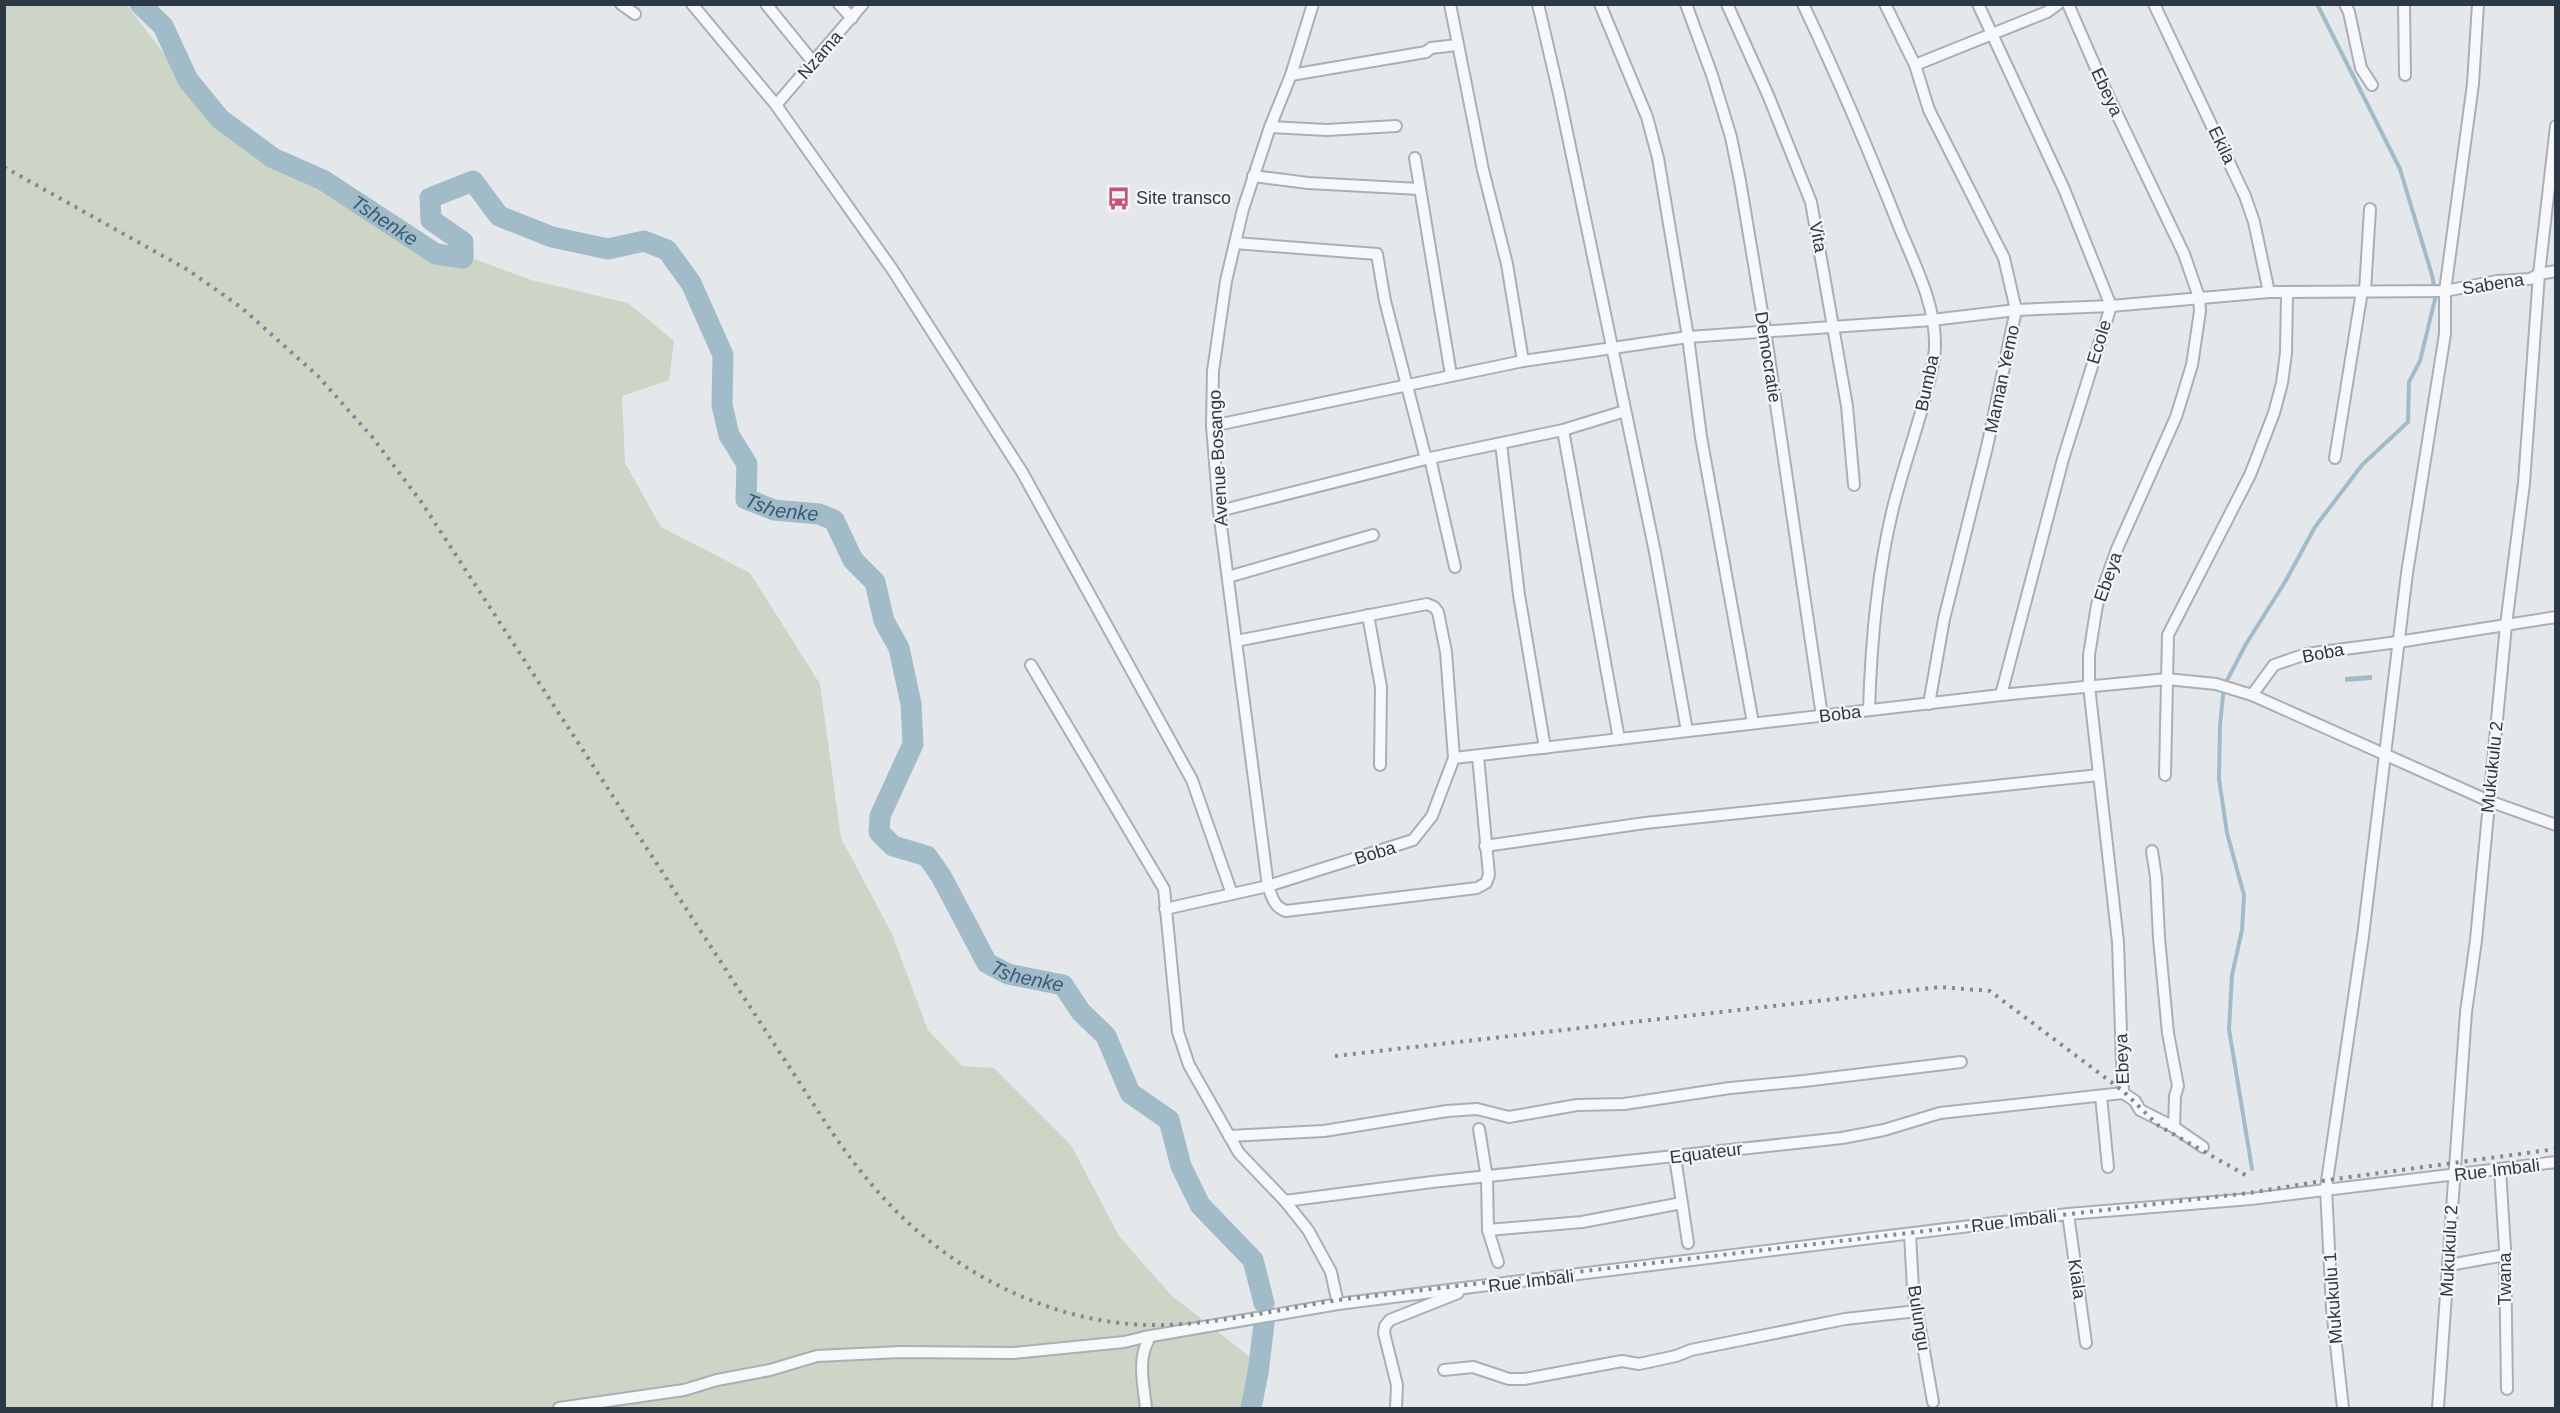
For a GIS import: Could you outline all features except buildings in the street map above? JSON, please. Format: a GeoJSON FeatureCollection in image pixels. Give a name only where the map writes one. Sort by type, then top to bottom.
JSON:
{"type":"FeatureCollection","features":[{"type":"Feature","properties":{"kind":"street"},"geometry":{"type":"LineString","coordinates":[[621,4],[635,14]]}},
{"type":"Feature","properties":{"kind":"street"},"geometry":{"type":"LineString","coordinates":[[692,4],[776,105],[892,269],[1022,472],[1192,780],[1232,894]]}},
{"type":"Feature","properties":{"kind":"street"},"geometry":{"type":"LineString","coordinates":[[766,4],[813,62]]}},
{"type":"Feature","properties":{"kind":"street"},"geometry":{"type":"LineString","coordinates":[[839,4],[852,18]]}},
{"type":"Feature","properties":{"kind":"street","name":"Nzama"},"geometry":{"type":"LineString","coordinates":[[776,105],[864,4]]}},
{"type":"Feature","properties":{"kind":"street","name":"Avenue Bosango"},"geometry":{"type":"LineString","coordinates":[[1268,886],[1219,511],[1212,426],[1213,370],[1226,281],[1253,176],[1291,75],[1313,4]]}},
{"type":"Feature","properties":{"kind":"street"},"geometry":{"type":"LineString","coordinates":[[1450,4],[1483,170],[1507,264],[1523,361]]}},
{"type":"Feature","properties":{"kind":"street"},"geometry":{"type":"LineString","coordinates":[[1538,4],[1559,94],[1657,564],[1687,731]]}},
{"type":"Feature","properties":{"kind":"street"},"geometry":{"type":"LineString","coordinates":[[1600,4],[1647,117],[1658,158],[1688,337],[1700,427],[1753,723]]}},
{"type":"Feature","properties":{"kind":"street","name":"Democratie"},"geometry":{"type":"LineString","coordinates":[[1686,4],[1712,75],[1731,137],[1765,330],[1822,716]]}},
{"type":"Feature","properties":{"kind":"street","name":"Vita"},"geometry":{"type":"LineString","coordinates":[[1727,4],[1804,182],[1816,228],[1847,406],[1854,484]]}},
{"type":"Feature","properties":{"kind":"street","name":"Bumba"},"geometry":{"type":"LineString","coordinates":[[1803,4],[1835,72],[1919,277],[1932,320],[1935,348],[1915,436],[1893,507],[1880,572],[1871,653],[1869,710]]}},
{"type":"Feature","properties":{"kind":"street","name":"Maman Yemo"},"geometry":{"type":"LineString","coordinates":[[1886,4],[1915,65],[1929,110],[2004,258],[2016,310],[1987,447],[1944,619],[1929,704]]}},
{"type":"Feature","properties":{"kind":"street","name":"Ecole"},"geometry":{"type":"LineString","coordinates":[[1978,4],[2064,189],[2111,306],[2063,459],[2001,695]]}},
{"type":"Feature","properties":{"kind":"street"},"geometry":{"type":"LineString","coordinates":[[1915,65],[2047,12],[2058,4]]}},
{"type":"Feature","properties":{"kind":"street","name":"Ebeya"},"geometry":{"type":"LineString","coordinates":[[2068,4],[2105,89],[2179,244],[2199,297],[2198,334],[2192,364],[2176,417],[2117,549],[2097,605],[2089,655],[2089,686],[2118,942],[2123,1093],[2135,1101],[2140,1110],[2174,1127],[2203,1147]]}},
{"type":"Feature","properties":{"kind":"street","name":"Ekila"},"geometry":{"type":"LineString","coordinates":[[2154,4],[2245,196],[2254,222],[2269,292]]}},
{"type":"Feature","properties":{"kind":"street"},"geometry":{"type":"LineString","coordinates":[[2345,4],[2349,12],[2361,68],[2372,85]]}},
{"type":"Feature","properties":{"kind":"street"},"geometry":{"type":"LineString","coordinates":[[2404,4],[2405,75]]}},
{"type":"Feature","properties":{"kind":"street","name":"Mukukulu 1"},"geometry":{"type":"LineString","coordinates":[[2343,1408],[2332,1309],[2326,1188],[2348,1046],[2407,573],[2440,376],[2445,334],[2445,291],[2473,84],[2478,4]]}},
{"type":"Feature","properties":{"kind":"street"},"geometry":{"type":"LineString","coordinates":[[1291,75],[1457,45]]}},
{"type":"Feature","properties":{"kind":"street"},"geometry":{"type":"LineString","coordinates":[[1270,127],[1327,130],[1396,126]]}},
{"type":"Feature","properties":{"kind":"street","name":"Mukukulu 2"},"geometry":{"type":"LineString","coordinates":[[2438,1408],[2466,1012],[2476,940],[2506,625],[2524,483],[2539,274],[2556,126]]}},
{"type":"Feature","properties":{"kind":"street"},"geometry":{"type":"LineString","coordinates":[[1415,158],[1451,375]]}},
{"type":"Feature","properties":{"kind":"street"},"geometry":{"type":"LineString","coordinates":[[1253,176],[1308,183],[1420,189]]}},
{"type":"Feature","properties":{"kind":"street"},"geometry":{"type":"LineString","coordinates":[[2335,458],[2347,373],[2364,291],[2370,209]]}},
{"type":"Feature","properties":{"kind":"street"},"geometry":{"type":"LineString","coordinates":[[1235,243],[1377,254],[1385,301],[1455,567]]}},
{"type":"Feature","properties":{"kind":"street","name":"Sabena"},"geometry":{"type":"LineString","coordinates":[[1212,426],[1523,361],[1688,337],[1932,320],[2016,310],[2111,306],[2269,292],[2287,294],[2445,291],[2530,279],[2539,274],[2556,271]]}},
{"type":"Feature","properties":{"kind":"street"},"geometry":{"type":"LineString","coordinates":[[2165,775],[2168,635],[2250,476],[2274,413],[2282,383],[2286,352],[2287,294]]}},
{"type":"Feature","properties":{"kind":"street"},"geometry":{"type":"LineString","coordinates":[[1219,511],[1428,459],[1563,430],[1625,411]]}},
{"type":"Feature","properties":{"kind":"street"},"geometry":{"type":"LineString","coordinates":[[1563,430],[1619,739]]}},
{"type":"Feature","properties":{"kind":"street"},"geometry":{"type":"LineString","coordinates":[[1501,444],[1519,595],[1545,748]]}},
{"type":"Feature","properties":{"kind":"street"},"geometry":{"type":"LineString","coordinates":[[1228,577],[1373,535]]}},
{"type":"Feature","properties":{"kind":"street"},"geometry":{"type":"LineString","coordinates":[[1236,641],[1427,604],[1434,607],[1438,612],[1446,652],[1454,758]]}},
{"type":"Feature","properties":{"kind":"street"},"geometry":{"type":"LineString","coordinates":[[1368,615],[1381,687],[1380,765]]}},
{"type":"Feature","properties":{"kind":"street","name":"Boba"},"geometry":{"type":"LineString","coordinates":[[1165,909],[1268,886],[1413,840],[1432,816],[1454,758],[2001,695],[2167,679],[2216,684],[2252,695],[2274,665],[2289,660],[2328,650],[2398,642],[2556,617]]}},
{"type":"Feature","properties":{"kind":"street"},"geometry":{"type":"LineString","coordinates":[[1031,665],[1164,889],[1178,1032],[1189,1065],[1239,1153],[1285,1201],[1321,1252],[1331,1272],[1338,1304]]}},
{"type":"Feature","properties":{"kind":"street"},"geometry":{"type":"LineString","coordinates":[[2252,695],[2489,801],[2556,825]]}},
{"type":"Feature","properties":{"kind":"street"},"geometry":{"type":"LineString","coordinates":[[1268,886],[1274,902],[1280,909],[1286,911],[1477,888],[1486,883],[1489,875],[1478,756]]}},
{"type":"Feature","properties":{"kind":"street"},"geometry":{"type":"LineString","coordinates":[[1485,846],[1645,823],[2099,775]]}},
{"type":"Feature","properties":{"kind":"street"},"geometry":{"type":"LineString","coordinates":[[2152,851],[2168,1033],[2178,1086],[2175,1096],[2174,1127]]}},
{"type":"Feature","properties":{"kind":"street"},"geometry":{"type":"LineString","coordinates":[[1229,1136],[1324,1131],[1447,1111],[1477,1109],[1509,1117],[1577,1105],[1624,1104],[1730,1088],[1961,1062]]}},
{"type":"Feature","properties":{"kind":"street","name":"Equateur"},"geometry":{"type":"LineString","coordinates":[[1285,1201],[1842,1138],[1884,1130],[1940,1113],[2123,1093]]}},
{"type":"Feature","properties":{"kind":"street"},"geometry":{"type":"LineString","coordinates":[[2101,1096],[2108,1167]]}},
{"type":"Feature","properties":{"kind":"street"},"geometry":{"type":"LineString","coordinates":[[1479,1129],[1487,1178],[1488,1230],[1498,1262]]}},
{"type":"Feature","properties":{"kind":"street"},"geometry":{"type":"LineString","coordinates":[[1675,1157],[1688,1243]]}},
{"type":"Feature","properties":{"kind":"street","name":"Rue Imbali"},"geometry":{"type":"LineString","coordinates":[[1472,1287],[2068,1214],[2251,1199],[2326,1188],[2556,1162]]}},
{"type":"Feature","properties":{"kind":"street","name":"Twana"},"geometry":{"type":"LineString","coordinates":[[2500,1169],[2505,1255],[2507,1389]]}},
{"type":"Feature","properties":{"kind":"street"},"geometry":{"type":"LineString","coordinates":[[1488,1230],[1603,1219],[1683,1203]]}},
{"type":"Feature","properties":{"kind":"street","name":"Kiala"},"geometry":{"type":"LineString","coordinates":[[2068,1214],[2086,1343]]}},
{"type":"Feature","properties":{"kind":"street","name":"Bulungu"},"geometry":{"type":"LineString","coordinates":[[1910,1234],[1917,1311],[1932,1402]]}},
{"type":"Feature","properties":{"kind":"street"},"geometry":{"type":"LineString","coordinates":[[2449,1265],[2505,1255]]}},
{"type":"Feature","properties":{"kind":"street"},"geometry":{"type":"LineString","coordinates":[[559,1408],[684,1390],[717,1380],[770,1370],[817,1356],[900,1352],[1013,1353],[1124,1342],[1338,1304],[1472,1287]]}},
{"type":"Feature","properties":{"kind":"street"},"geometry":{"type":"LineString","coordinates":[[1396,1408],[1397,1385],[1384,1333],[1385,1326],[1390,1320],[1472,1287]]}},
{"type":"Feature","properties":{"kind":"street"},"geometry":{"type":"LineString","coordinates":[[1444,1370],[1473,1367],[1509,1379],[1536,1378],[1622,1360],[1639,1364],[1676,1356],[1691,1350],[1845,1319],[1917,1311]]}},
{"type":"Feature","properties":{"kind":"street"},"geometry":{"type":"LineString","coordinates":[[1145,1337],[1148,1341],[1142,1363],[1146,1408]]}},
{"type":"Feature","properties":{"kind":"green space"},"geometry":{"type":"Polygon","coordinates":[[[5,5],[127,5],[187,84],[346,199],[453,251],[531,280],[628,303],[674,341],[669,380],[622,396],[625,463],[661,527],[750,573],[820,684],[841,838],[892,934],[928,1030],[962,1066],[994,1068],[1071,1145],[1119,1236],[1172,1296],[1254,1360],[1244,1408],[5,1408],[5,5]]]}},
{"type":"Feature","properties":{"kind":"water"},"geometry":{"type":"Polygon","coordinates":[[[2372,675],[2372,680],[2345,682],[2345,677],[2372,675]]]}},
{"type":"Feature","properties":{"kind":"waterway","name":"Tshenke"},"geometry":{"type":"LineString","coordinates":[[140,4],[163,26],[188,80],[220,119],[273,158],[323,180],[436,254],[463,258],[463,242],[431,220],[430,198],[473,181],[499,216],[552,237],[608,249],[644,241],[667,250],[691,283],[723,355],[722,405],[729,435],[747,464],[746,499],[774,510],[819,514],[834,520],[853,560],[875,582],[884,621],[899,648],[911,704],[913,744],[880,816],[879,832],[893,846],[927,856],[941,876],[987,963],[1008,974],[1063,985],[1081,1012],[1106,1036],[1130,1093],[1169,1120],[1181,1166],[1200,1205],[1253,1260],[1264,1303]]}},
{"type":"Feature","properties":{"kind":"waterway"},"geometry":{"type":"LineString","coordinates":[[2252,1169],[2229,1029],[2232,975],[2242,930],[2244,895],[2227,833],[2219,779],[2220,725],[2224,686],[2315,527],[2362,465],[2408,422],[2409,382],[2420,361],[2436,295],[2400,169],[2317,4]]}},
{"type":"Feature","properties":{"kind":"waterway","name":"Tshenke"},"geometry":{"type":"LineString","coordinates":[[1251,1408],[1264,1324]]}},
{"type":"Feature","properties":{"kind":"railway"},"geometry":{"type":"LineString","coordinates":[[4,167],[188,270],[242,308],[318,376],[373,438],[422,503],[836,1139],[860,1171],[901,1216],[931,1242],[1000,1287],[1038,1303],[1077,1315],[1117,1323],[1158,1325],[1201,1322],[1338,1300],[2249,1193],[2556,1149]]}},
{"type":"Feature","properties":{"kind":"railway"},"geometry":{"type":"LineString","coordinates":[[1335,1056],[1940,987],[1990,991],[2123,1091],[2159,1126],[2249,1177]]}},
{"type":"Feature","properties":{"kind":"place","name":"Site transco"},"geometry":{"type":"Point","coordinates":[1118,198]}}]}
